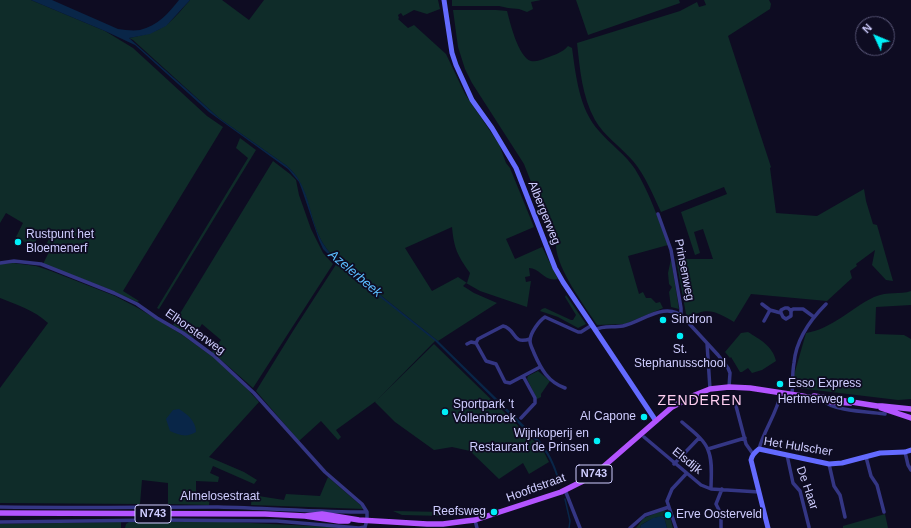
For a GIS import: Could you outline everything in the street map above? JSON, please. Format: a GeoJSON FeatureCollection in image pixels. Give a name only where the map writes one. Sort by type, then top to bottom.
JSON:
{"type":"FeatureCollection","features":[{"type":"Feature","properties":{"kind":"main road","name":"Albergerweg"},"geometry":{"type":"LineString","coordinates":[[444,0],[452,54],[463,83],[472,100],[492,128],[516,168],[563,282],[656,420]]}},
{"type":"Feature","properties":{"kind":"main road","name":"Hoofdstraat"},"geometry":{"type":"LineString","coordinates":[[367,520],[444,524],[475,520],[565,490],[595,474],[656,420],[682,401],[710,389],[729,387],[750,388],[832,402],[850,402]]}},
{"type":"Feature","properties":{"kind":"main road","name":"Hoofdstraat"},"geometry":{"type":"LineString","coordinates":[[802,396],[821,396],[861,404],[911,409]]}},
{"type":"Feature","properties":{"kind":"main road","name":"Hoofdstraat"},"geometry":{"type":"LineString","coordinates":[[877,406],[911,418]]}},
{"type":"Feature","properties":{"kind":"main road","name":"Het Hulscher"},"geometry":{"type":"LineString","coordinates":[[753,454],[759,449],[830,464],[842,463],[880,453],[905,452],[911,450]]}},
{"type":"Feature","properties":{"kind":"main road"},"geometry":{"type":"LineString","coordinates":[[753,454],[751,460],[768,528]]}},
{"type":"Feature","properties":{"kind":"main road","name":"Almelosestraat"},"geometry":{"type":"LineString","coordinates":[[0,514],[265,514],[305,516],[322,514],[367,520]]}},
{"type":"Feature","properties":{"kind":"street","name":"Prinsenweg"},"geometry":{"type":"LineString","coordinates":[[530,339],[545,317],[581,332],[593,328],[621,327],[633,324],[664,311],[675,311],[681,314],[671,250],[658,214]]}},
{"type":"Feature","properties":{"kind":"street","name":"Elhorsterweg"},"geometry":{"type":"LineString","coordinates":[[0,263],[14,261],[41,264],[114,293],[137,304],[183,333],[214,355],[254,392],[325,472],[358,500],[367,512]]}},
{"type":"Feature","properties":{"kind":"street"},"geometry":{"type":"LineString","coordinates":[[762,304],[770,310],[781,313]]}},
{"type":"Feature","properties":{"kind":"street"},"geometry":{"type":"LineString","coordinates":[[792,394],[795,354],[805,331],[814,317],[826,304]]}},
{"type":"Feature","properties":{"kind":"street"},"geometry":{"type":"LineString","coordinates":[[781,313],[781,310],[785,308],[791,311],[793,309],[803,309],[814,317]]}},
{"type":"Feature","properties":{"kind":"street"},"geometry":{"type":"LineString","coordinates":[[764,321],[770,310]]}},
{"type":"Feature","properties":{"kind":"street"},"geometry":{"type":"LineString","coordinates":[[781,313],[782,318],[788,318],[791,311]]}},
{"type":"Feature","properties":{"kind":"street"},"geometry":{"type":"LineString","coordinates":[[681,314],[728,368],[730,373],[729,387]]}},
{"type":"Feature","properties":{"kind":"street"},"geometry":{"type":"LineString","coordinates":[[476,343],[478,339],[503,326],[506,327],[519,340],[523,341],[530,339],[530,343],[540,367],[548,377],[565,388]]}},
{"type":"Feature","properties":{"kind":"street"},"geometry":{"type":"LineString","coordinates":[[467,344],[471,342],[476,343]]}},
{"type":"Feature","properties":{"kind":"street"},"geometry":{"type":"LineString","coordinates":[[476,343],[486,361],[496,364],[505,382],[510,383],[540,367]]}},
{"type":"Feature","properties":{"kind":"street"},"geometry":{"type":"LineString","coordinates":[[707,343],[710,389]]}},
{"type":"Feature","properties":{"kind":"street"},"geometry":{"type":"LineString","coordinates":[[521,418],[535,403],[535,398],[524,376]]}},
{"type":"Feature","properties":{"kind":"street"},"geometry":{"type":"LineString","coordinates":[[759,449],[781,393]]}},
{"type":"Feature","properties":{"kind":"street","name":"Hoofdstraat"},"geometry":{"type":"LineString","coordinates":[[823,400],[825,404],[835,407],[885,414]]}},
{"type":"Feature","properties":{"kind":"street"},"geometry":{"type":"LineString","coordinates":[[860,411],[861,404]]}},
{"type":"Feature","properties":{"kind":"street"},"geometry":{"type":"LineString","coordinates":[[736,406],[746,444],[753,454]]}},
{"type":"Feature","properties":{"kind":"street"},"geometry":{"type":"LineString","coordinates":[[682,422],[708,449],[711,461],[711,489]]}},
{"type":"Feature","properties":{"kind":"street","name":"Elsdijk"},"geometry":{"type":"LineString","coordinates":[[644,437],[701,486],[711,489],[759,492]]}},
{"type":"Feature","properties":{"kind":"street"},"geometry":{"type":"LineString","coordinates":[[674,464],[699,438]]}},
{"type":"Feature","properties":{"kind":"street"},"geometry":{"type":"LineString","coordinates":[[708,449],[745,438]]}},
{"type":"Feature","properties":{"kind":"street"},"geometry":{"type":"LineString","coordinates":[[905,452],[908,465],[911,470]]}},
{"type":"Feature","properties":{"kind":"street","name":"De Haar"},"geometry":{"type":"LineString","coordinates":[[787,455],[793,482],[800,491],[809,527]]}},
{"type":"Feature","properties":{"kind":"street"},"geometry":{"type":"LineString","coordinates":[[866,457],[871,476],[877,485],[884,512]]}},
{"type":"Feature","properties":{"kind":"street"},"geometry":{"type":"LineString","coordinates":[[830,464],[834,486],[840,495],[845,517]]}},
{"type":"Feature","properties":{"kind":"street"},"geometry":{"type":"LineString","coordinates":[[676,528],[667,501],[672,489],[686,474]]}},
{"type":"Feature","properties":{"kind":"street"},"geometry":{"type":"LineString","coordinates":[[565,490],[580,528]]}},
{"type":"Feature","properties":{"kind":"street"},"geometry":{"type":"LineString","coordinates":[[721,528],[721,514],[716,504],[722,490]]}},
{"type":"Feature","properties":{"kind":"street","name":"Almelosestraat"},"geometry":{"type":"LineString","coordinates":[[0,507],[234,507],[367,512]]}},
{"type":"Feature","properties":{"kind":"street"},"geometry":{"type":"LineString","coordinates":[[631,528],[645,515],[669,508]]}},
{"type":"Feature","properties":{"kind":"street"},"geometry":{"type":"LineString","coordinates":[[366,528],[367,512]]}},
{"type":"Feature","properties":{"kind":"street","name":"Almelosestraat"},"geometry":{"type":"LineString","coordinates":[[0,522],[159,520],[276,521],[366,528]]}},
{"type":"Feature","properties":{"kind":"street"},"geometry":{"type":"LineString","coordinates":[[475,520],[477,528]]}},
{"type":"Feature","properties":{"kind":"green space"},"geometry":{"type":"Polygon","coordinates":[[[0,0],[31,0],[105,31],[133,48],[207,116],[223,127],[123,291],[139,301],[137,302],[106,288],[43,264],[50,250],[45,247],[50,237],[40,232],[33,247],[16,237],[23,223],[6,213],[0,223],[0,0]]]}},
{"type":"Feature","properties":{"kind":"green space"},"geometry":{"type":"Polygon","coordinates":[[[190,0],[222,0],[249,20],[264,0],[438,0],[440,9],[427,14],[414,10],[403,16],[401,13],[398,15],[398,19],[408,28],[414,25],[446,54],[465,94],[499,144],[534,227],[506,239],[515,259],[542,247],[558,279],[549,279],[536,270],[529,268],[530,276],[525,277],[526,282],[531,281],[527,307],[480,291],[466,283],[463,286],[474,293],[497,303],[438,341],[335,259],[319,236],[307,199],[299,181],[287,166],[219,118],[129,38],[158,30],[170,22],[190,0]],[[452,227],[405,248],[432,291],[458,277],[467,283],[470,273],[457,251],[452,227]]]}},
{"type":"Feature","properties":{"kind":"green space"},"geometry":{"type":"Polygon","coordinates":[[[452,0],[541,0],[531,2],[533,9],[527,12],[519,9],[499,6],[452,6],[452,0]]]}},
{"type":"Feature","properties":{"kind":"green space"},"geometry":{"type":"Polygon","coordinates":[[[576,0],[679,0],[680,3],[588,35],[576,0]]]}},
{"type":"Feature","properties":{"kind":"green space"},"geometry":{"type":"Polygon","coordinates":[[[704,0],[769,0],[771,4],[770,9],[728,36],[771,167],[776,213],[817,216],[864,189],[873,224],[877,225],[893,281],[886,280],[872,265],[875,250],[856,264],[857,266],[850,271],[852,278],[827,301],[751,294],[734,322],[722,315],[707,311],[688,317],[686,314],[676,259],[713,259],[703,229],[694,232],[700,253],[695,255],[681,212],[727,194],[724,187],[661,212],[641,172],[628,156],[603,131],[595,120],[584,92],[577,43],[680,11],[697,2],[699,7],[706,5],[704,0]]]}},
{"type":"Feature","properties":{"kind":"green space"},"geometry":{"type":"Polygon","coordinates":[[[453,10],[507,11],[512,31],[518,46],[526,58],[531,61],[538,61],[555,55],[568,46],[572,48],[580,92],[587,113],[599,131],[635,169],[649,197],[668,245],[628,256],[639,294],[643,292],[646,298],[651,298],[656,303],[660,302],[663,308],[625,324],[597,325],[572,287],[561,265],[556,246],[524,164],[472,83],[465,69],[458,47],[453,10]]]}},
{"type":"Feature","properties":{"kind":"green space"},"geometry":{"type":"Polygon","coordinates":[[[240,138],[256,150],[159,309],[157,308],[248,158],[236,148],[240,138]]]}},
{"type":"Feature","properties":{"kind":"green space"},"geometry":{"type":"Polygon","coordinates":[[[273,161],[296,180],[299,195],[311,229],[323,253],[333,264],[253,388],[212,352],[221,340],[202,324],[193,338],[173,325],[273,161]]]}},
{"type":"Feature","properties":{"kind":"green space"},"geometry":{"type":"Polygon","coordinates":[[[671,259],[679,309],[671,307],[669,292],[672,287],[669,284],[668,273],[671,259]]]}},
{"type":"Feature","properties":{"kind":"green space"},"geometry":{"type":"Polygon","coordinates":[[[13,263],[36,266],[51,271],[115,296],[138,308],[181,334],[213,357],[242,383],[259,402],[209,457],[244,472],[257,480],[254,484],[213,466],[210,473],[219,477],[218,482],[196,481],[196,498],[210,497],[209,505],[168,504],[168,483],[142,480],[140,504],[0,503],[0,388],[48,323],[43,318],[31,311],[0,298],[0,264],[13,263]]]}},
{"type":"Feature","properties":{"kind":"green space"},"geometry":{"type":"Polygon","coordinates":[[[337,263],[436,340],[377,400],[434,344],[535,442],[544,452],[549,462],[529,474],[523,463],[499,479],[470,451],[452,447],[434,450],[395,422],[375,402],[376,401],[336,430],[341,437],[338,440],[321,421],[299,441],[256,391],[337,263]]]}},
{"type":"Feature","properties":{"kind":"green space"},"geometry":{"type":"Polygon","coordinates":[[[911,291],[911,305],[876,307],[875,334],[904,335],[911,339],[911,399],[898,400],[794,387],[794,375],[806,333],[815,331],[833,323],[879,295],[911,291]]]}},
{"type":"Feature","properties":{"kind":"green space"},"geometry":{"type":"Polygon","coordinates":[[[566,295],[586,324],[578,328],[558,317],[540,311],[545,308],[573,320],[576,315],[565,297],[566,295]]]}},
{"type":"Feature","properties":{"kind":"green space"},"geometry":{"type":"Polygon","coordinates":[[[748,332],[769,347],[776,361],[762,370],[752,373],[748,368],[740,372],[731,357],[730,358],[725,352],[741,333],[748,332]]]}},
{"type":"Feature","properties":{"kind":"green space"},"geometry":{"type":"Polygon","coordinates":[[[538,371],[550,381],[541,394],[541,397],[537,399],[527,379],[528,376],[538,371]]]}},
{"type":"Feature","properties":{"kind":"green space"},"geometry":{"type":"Polygon","coordinates":[[[328,477],[365,509],[251,505],[252,495],[284,500],[286,494],[320,496],[328,477]]]}},
{"type":"Feature","properties":{"kind":"green space"},"geometry":{"type":"Polygon","coordinates":[[[664,510],[669,515],[673,528],[667,528],[664,517],[661,517],[646,522],[641,525],[640,528],[636,528],[644,518],[664,510]]]}},
{"type":"Feature","properties":{"kind":"green space"},"geometry":{"type":"Polygon","coordinates":[[[393,511],[444,512],[445,516],[402,515],[393,511]]]}},
{"type":"Feature","properties":{"kind":"green space"},"geometry":{"type":"Polygon","coordinates":[[[885,514],[888,528],[843,528],[843,526],[885,514]]]}},
{"type":"Feature","properties":{"kind":"green space"},"geometry":{"type":"Polygon","coordinates":[[[121,522],[121,528],[0,528],[0,524],[121,522]]]}},
{"type":"Feature","properties":{"kind":"green space"},"geometry":{"type":"Polygon","coordinates":[[[129,522],[230,522],[353,528],[125,528],[126,524],[129,522]]]}},
{"type":"Feature","properties":{"kind":"water"},"geometry":{"type":"Polygon","coordinates":[[[31,0],[52,0],[118,29],[140,30],[157,22],[171,10],[179,0],[190,0],[166,26],[150,34],[129,38],[219,118],[287,166],[294,173],[304,190],[319,236],[335,259],[438,341],[541,442],[553,462],[561,485],[559,485],[553,466],[547,455],[534,439],[434,340],[337,263],[323,249],[319,240],[299,182],[288,169],[209,112],[135,45],[31,0]]]}},
{"type":"Feature","properties":{"kind":"water"},"geometry":{"type":"Polygon","coordinates":[[[179,409],[193,421],[196,432],[189,435],[180,435],[170,431],[166,419],[173,410],[179,409]]]}},
{"type":"Feature","properties":{"kind":"water"},"geometry":{"type":"Polygon","coordinates":[[[664,517],[667,528],[640,528],[641,525],[653,518],[664,517]]]}},
{"type":"Feature","properties":{"kind":"waterway","name":"Azelerbeek"},"geometry":{"type":"LineString","coordinates":[[565,499],[570,521],[569,528]]}},
{"type":"Feature","properties":{"kind":"place","name":"Rustpunt het Bloemenerf"},"geometry":{"type":"Point","coordinates":[18,242]}},
{"type":"Feature","properties":{"kind":"place","name":"Sindron"},"geometry":{"type":"Point","coordinates":[663,320]}},
{"type":"Feature","properties":{"kind":"place","name":"St. Stephanusschool"},"geometry":{"type":"Point","coordinates":[680,336]}},
{"type":"Feature","properties":{"kind":"place","name":"Esso Express"},"geometry":{"type":"Point","coordinates":[780,384]}},
{"type":"Feature","properties":{"kind":"place","name":"Hertmerweg"},"geometry":{"type":"Point","coordinates":[851,400]}},
{"type":"Feature","properties":{"kind":"place","name":"Sportpark 't Vollenbroek"},"geometry":{"type":"Point","coordinates":[445,412]}},
{"type":"Feature","properties":{"kind":"place","name":"Al Capone"},"geometry":{"type":"Point","coordinates":[644,417]}},
{"type":"Feature","properties":{"kind":"place","name":"Wijnkoperij en Restaurant de Prinsen"},"geometry":{"type":"Point","coordinates":[597,441]}},
{"type":"Feature","properties":{"kind":"place","name":"Reefsweg"},"geometry":{"type":"Point","coordinates":[494,512]}},
{"type":"Feature","properties":{"kind":"place","name":"Erve Oosterveld"},"geometry":{"type":"Point","coordinates":[668,515]}},
{"type":"Feature","properties":{"kind":"district","name":"ZENDEREN"},"geometry":{"type":"Point","coordinates":[700,401]}}]}
